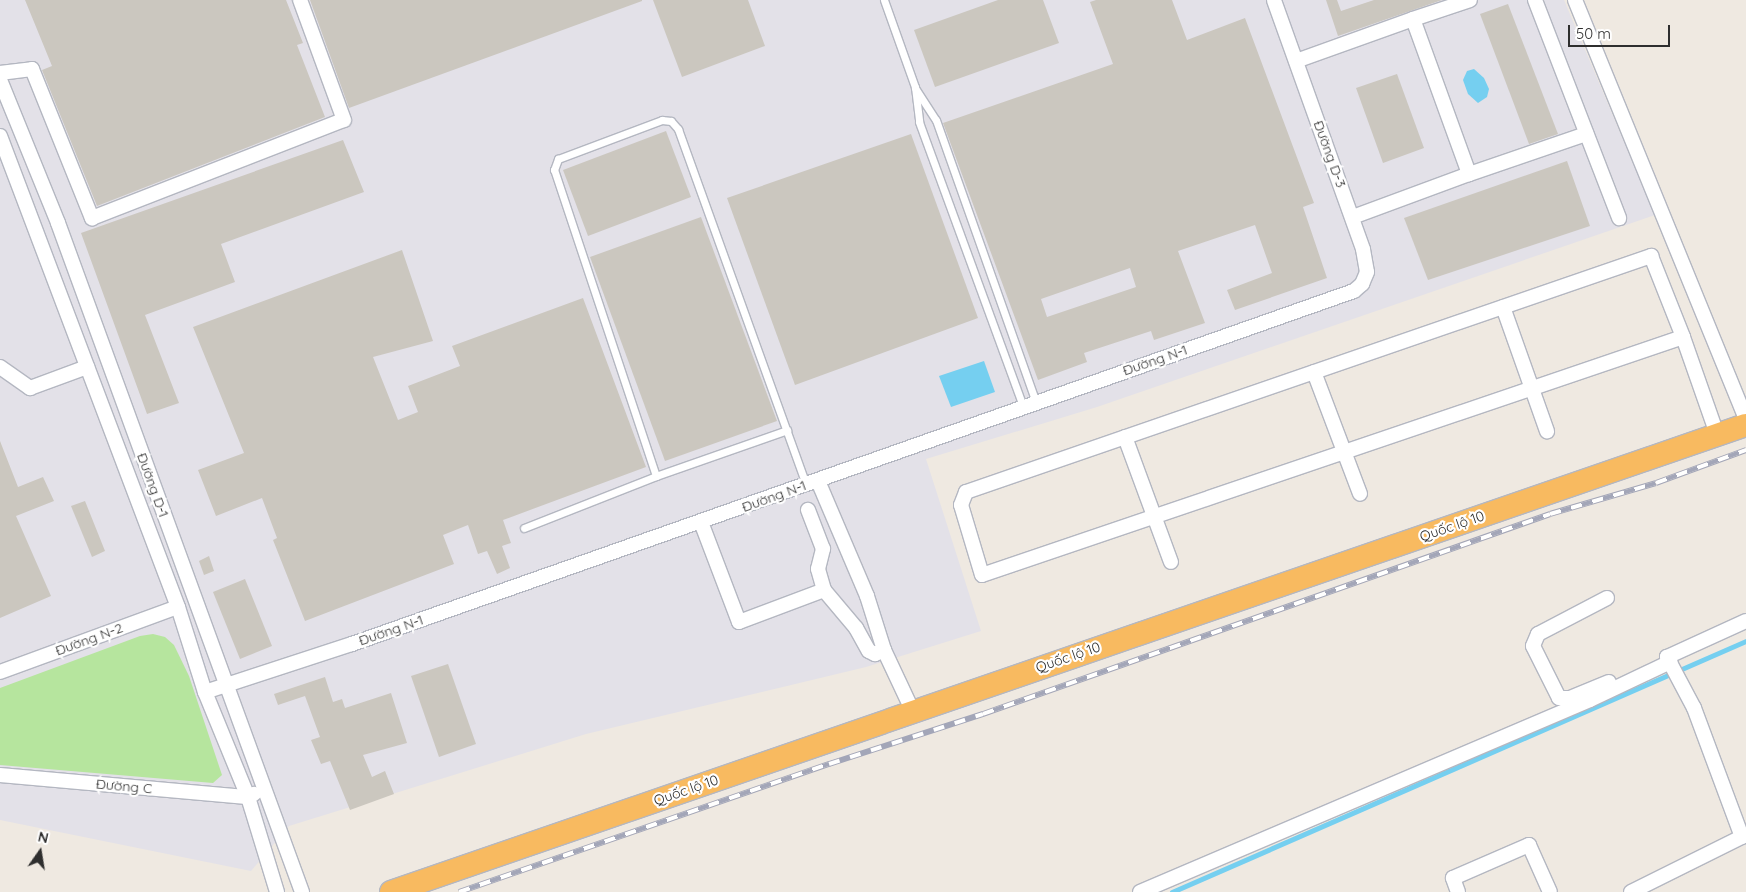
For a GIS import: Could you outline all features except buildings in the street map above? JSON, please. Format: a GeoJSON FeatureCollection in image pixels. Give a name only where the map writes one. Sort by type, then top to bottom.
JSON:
{"type":"FeatureCollection","features":[{"type":"Feature","properties":{"kind":"highway","name":"Quốc lộ 10"},"geometry":{"type":"LineString","coordinates":[[391,892],[1746,425]]}},
{"type":"Feature","properties":{"kind":"street"},"geometry":{"type":"LineString","coordinates":[[0,73],[32,69],[92,218],[344,120],[300,0]]}},
{"type":"Feature","properties":{"kind":"street","name":"Đường D-3"},"geometry":{"type":"LineString","coordinates":[[1274,0],[1353,217],[1368,272],[1362,284],[1340,296]]}},
{"type":"Feature","properties":{"kind":"street"},"geometry":{"type":"LineString","coordinates":[[1296,61],[1470,0]]}},
{"type":"Feature","properties":{"kind":"street"},"geometry":{"type":"LineString","coordinates":[[1535,0],[1619,218]]}},
{"type":"Feature","properties":{"kind":"street"},"geometry":{"type":"LineString","coordinates":[[1575,0],[1746,420]]}},
{"type":"Feature","properties":{"kind":"street"},"geometry":{"type":"LineString","coordinates":[[1413,19],[1469,174]]}},
{"type":"Feature","properties":{"kind":"street","name":"Đường D-1"},"geometry":{"type":"LineString","coordinates":[[0,80],[58,223],[302,892]]}},
{"type":"Feature","properties":{"kind":"street"},"geometry":{"type":"LineString","coordinates":[[1353,217],[1469,174],[1586,134]]}},
{"type":"Feature","properties":{"kind":"street","name":"Đường D-1"},"geometry":{"type":"LineString","coordinates":[[0,136],[178,607],[205,692],[248,797],[276,892]]}},
{"type":"Feature","properties":{"kind":"street"},"geometry":{"type":"LineString","coordinates":[[1683,337],[982,575],[961,505],[963,494],[1651,256],[1683,337],[1717,434]]}},
{"type":"Feature","properties":{"kind":"street","name":"Đường N-1"},"geometry":{"type":"LineString","coordinates":[[205,692],[701,522],[1029,404],[1340,296]]}},
{"type":"Feature","properties":{"kind":"street"},"geometry":{"type":"LineString","coordinates":[[1503,307],[1547,432]]}},
{"type":"Feature","properties":{"kind":"street"},"geometry":{"type":"LineString","coordinates":[[0,367],[30,388],[87,367]]}},
{"type":"Feature","properties":{"kind":"street"},"geometry":{"type":"LineString","coordinates":[[1314,372],[1360,494]]}},
{"type":"Feature","properties":{"kind":"street"},"geometry":{"type":"LineString","coordinates":[[1126,437],[1171,562]]}},
{"type":"Feature","properties":{"kind":"street"},"geometry":{"type":"LineString","coordinates":[[812,483],[866,596],[884,650],[913,712]]}},
{"type":"Feature","properties":{"kind":"street"},"geometry":{"type":"LineString","coordinates":[[808,510],[823,549],[818,569],[824,590],[856,628],[869,651],[875,654],[884,650]]}},
{"type":"Feature","properties":{"kind":"street"},"geometry":{"type":"LineString","coordinates":[[701,522],[739,622],[824,590]]}},
{"type":"Feature","properties":{"kind":"street"},"geometry":{"type":"LineString","coordinates":[[1606,598],[1534,636],[1533,646],[1556,696],[1570,698],[1670,662]]}},
{"type":"Feature","properties":{"kind":"street","name":"Đường N-2"},"geometry":{"type":"LineString","coordinates":[[0,672],[178,607]]}},
{"type":"Feature","properties":{"kind":"street"},"geometry":{"type":"LineString","coordinates":[[1140,892],[1582,704],[1670,662],[1746,621]]}},
{"type":"Feature","properties":{"kind":"street"},"geometry":{"type":"LineString","coordinates":[[1631,892],[1744,836],[1694,708],[1670,662]]}},
{"type":"Feature","properties":{"kind":"street","name":"Đường C"},"geometry":{"type":"LineString","coordinates":[[0,775],[248,797]]}},
{"type":"Feature","properties":{"kind":"street"},"geometry":{"type":"LineString","coordinates":[[248,797],[264,790]]}},
{"type":"Feature","properties":{"kind":"street"},"geometry":{"type":"LineString","coordinates":[[1458,892],[1453,878],[1529,845],[1550,892]]}},
{"type":"Feature","properties":{"kind":"lane"},"geometry":{"type":"LineString","coordinates":[[884,0],[915,87],[936,120],[1029,404]]}},
{"type":"Feature","properties":{"kind":"lane"},"geometry":{"type":"LineString","coordinates":[[915,87],[919,122],[1029,404]]}},
{"type":"Feature","properties":{"kind":"lane"},"geometry":{"type":"LineString","coordinates":[[656,476],[554,170],[558,159],[662,120],[671,121],[678,130],[787,430],[812,483]]}},
{"type":"Feature","properties":{"kind":"lane"},"geometry":{"type":"LineString","coordinates":[[524,528],[656,476],[787,430]]}},
{"type":"Feature","properties":{"kind":"shaded area"},"geometry":{"type":"Polygon","coordinates":[[[0,0],[1564,0],[1655,215],[1097,407],[926,459],[981,631],[866,667],[586,734],[289,826],[251,871],[0,820],[0,0]]]}},
{"type":"Feature","properties":{"kind":"green space"},"geometry":{"type":"Polygon","coordinates":[[[153,634],[165,637],[174,645],[189,676],[222,775],[213,783],[0,765],[0,688],[140,636],[153,634]]]}},
{"type":"Feature","properties":{"kind":"water"},"geometry":{"type":"Polygon","coordinates":[[[1474,69],[1484,78],[1489,89],[1487,97],[1478,103],[1468,94],[1463,80],[1467,71],[1474,69]]]}},
{"type":"Feature","properties":{"kind":"water"},"geometry":{"type":"Polygon","coordinates":[[[984,361],[995,392],[951,407],[939,376],[984,361]]]}},
{"type":"Feature","properties":{"kind":"waterway"},"geometry":{"type":"LineString","coordinates":[[1172,892],[1746,641]]}},
{"type":"Feature","properties":{"kind":"railway"},"geometry":{"type":"LineString","coordinates":[[459,892],[829,764],[983,714],[1550,514],[1656,483],[1746,450]]}}]}
